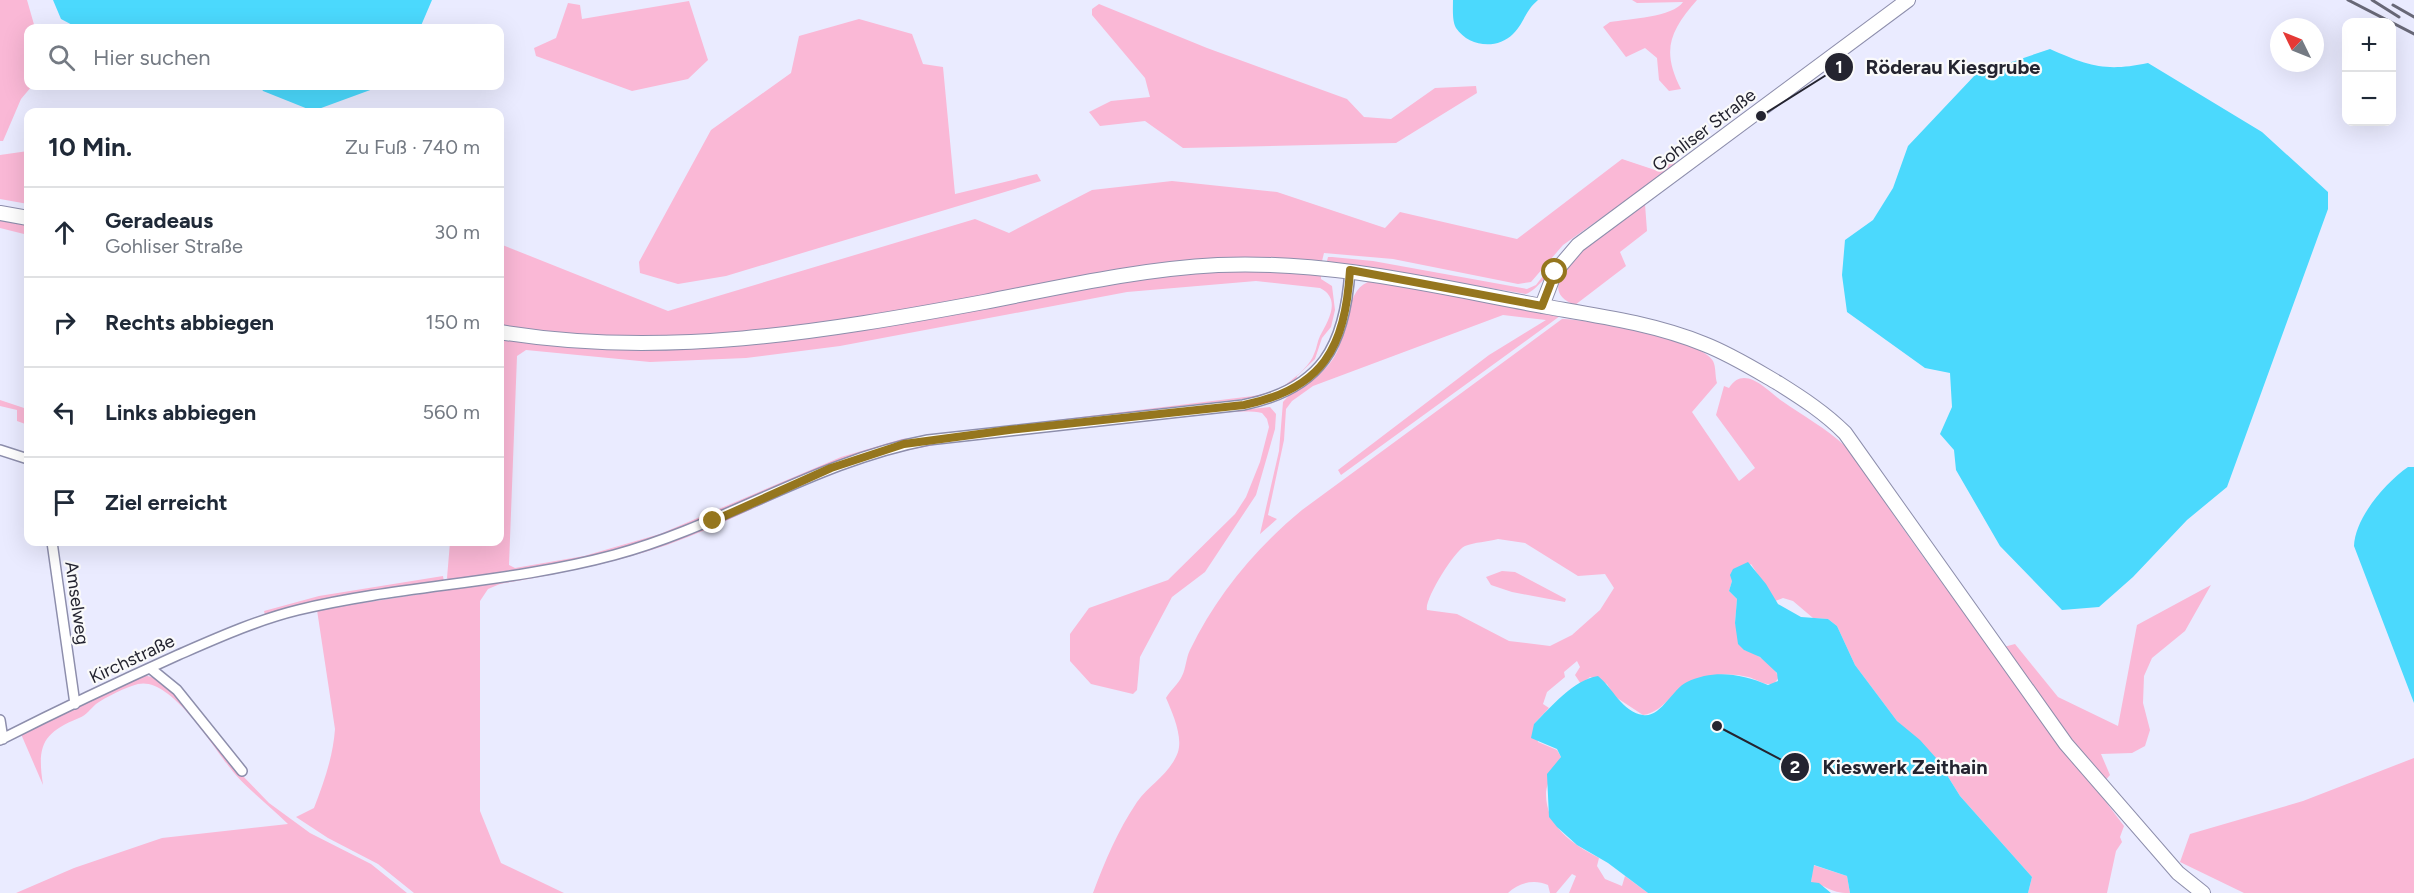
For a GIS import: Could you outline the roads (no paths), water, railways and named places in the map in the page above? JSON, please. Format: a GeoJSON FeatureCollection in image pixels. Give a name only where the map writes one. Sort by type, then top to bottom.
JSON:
{"type":"FeatureCollection","features":[{"type":"Feature","properties":{"kind":"main road","name":"Gohliser Straße"},"geometry":{"type":"LineString","coordinates":[[1542,306],[1555,272],[1578,245],[1908,0]]}},
{"type":"Feature","properties":{"kind":"main road"},"geometry":{"type":"LineString","coordinates":[[0,213],[24,217]]}},
{"type":"Feature","properties":{"kind":"main road"},"geometry":{"type":"LineString","coordinates":[[504,332],[613,343],[736,340],[838,329],[1164,270],[1261,264],[1350,270],[1653,328],[1705,344],[1768,377],[1833,421],[1856,446],[2066,744],[2178,873],[2203,893]]}},
{"type":"Feature","properties":{"kind":"street","name":"Kirchstraße"},"geometry":{"type":"LineString","coordinates":[[1,739],[150,668],[280,615],[318,606],[518,575],[614,555],[695,528],[860,457],[904,444],[997,431],[1244,405],[1275,397],[1313,375],[1328,358],[1342,324],[1350,270]]}},
{"type":"Feature","properties":{"kind":"street"},"geometry":{"type":"LineString","coordinates":[[0,450],[24,458]]}},
{"type":"Feature","properties":{"kind":"street","name":"Amselweg"},"geometry":{"type":"LineString","coordinates":[[53,546],[75,704]]}},
{"type":"Feature","properties":{"kind":"street"},"geometry":{"type":"LineString","coordinates":[[150,668],[177,690],[242,771]]}},
{"type":"Feature","properties":{"kind":"street"},"geometry":{"type":"LineString","coordinates":[[0,720],[1,739]]}},
{"type":"Feature","properties":{"kind":"water"},"geometry":{"type":"Polygon","coordinates":[[[53,0],[432,0],[422,24],[70,24],[61,19],[53,0]]]}},
{"type":"Feature","properties":{"kind":"water"},"geometry":{"type":"Polygon","coordinates":[[[1453,0],[1538,0],[1513,34],[1499,42],[1483,44],[1468,39],[1456,28],[1453,0]]]}},
{"type":"Feature","properties":{"kind":"water"},"geometry":{"type":"Polygon","coordinates":[[[2050,49],[2098,66],[2120,67],[2148,63],[2262,132],[2328,192],[2328,209],[2227,487],[2187,520],[2133,577],[2099,607],[2062,610],[2000,546],[1956,470],[1954,450],[1940,434],[1952,407],[1950,373],[1925,368],[1847,312],[1842,275],[1845,240],[1873,220],[1893,188],[1908,146],[1976,74],[2050,49]]]}},
{"type":"Feature","properties":{"kind":"water"},"geometry":{"type":"Polygon","coordinates":[[[370,90],[321,108],[306,108],[263,91],[370,90]]]}},
{"type":"Feature","properties":{"kind":"water"},"geometry":{"type":"Polygon","coordinates":[[[2408,467],[2414,467],[2414,703],[2354,546],[2365,513],[2390,482],[2408,467]]]}},
{"type":"Feature","properties":{"kind":"water"},"geometry":{"type":"Polygon","coordinates":[[[1748,562],[1766,584],[1778,604],[1801,617],[1828,619],[1837,626],[1855,665],[1897,721],[1920,740],[1937,759],[1960,796],[2032,877],[2028,893],[1850,893],[1847,876],[1814,865],[1811,882],[1819,883],[1831,893],[1648,893],[1608,863],[1577,845],[1557,827],[1549,817],[1547,774],[1561,757],[1557,749],[1531,738],[1534,724],[1571,688],[1598,676],[1623,705],[1636,713],[1649,715],[1661,708],[1687,682],[1707,675],[1728,674],[1768,685],[1778,681],[1777,673],[1760,657],[1744,650],[1738,644],[1735,623],[1737,599],[1729,591],[1732,581],[1730,575],[1733,569],[1748,562]]]}},
{"type":"Feature","properties":{"kind":"railway"},"geometry":{"type":"LineString","coordinates":[[2348,0],[2414,34]]}},
{"type":"Feature","properties":{"kind":"railway"},"geometry":{"type":"LineString","coordinates":[[2372,0],[2399,17]]}},
{"type":"Feature","properties":{"kind":"railway"},"geometry":{"type":"LineString","coordinates":[[2393,5],[2414,17]]}},
{"type":"Feature","properties":{"kind":"place","name":"Röderau Kiesgrube"},"geometry":{"type":"Point","coordinates":[1761,116]}},
{"type":"Feature","properties":{"kind":"place","name":"Kieswerk Zeithain"},"geometry":{"type":"Point","coordinates":[1717,726]}}]}
